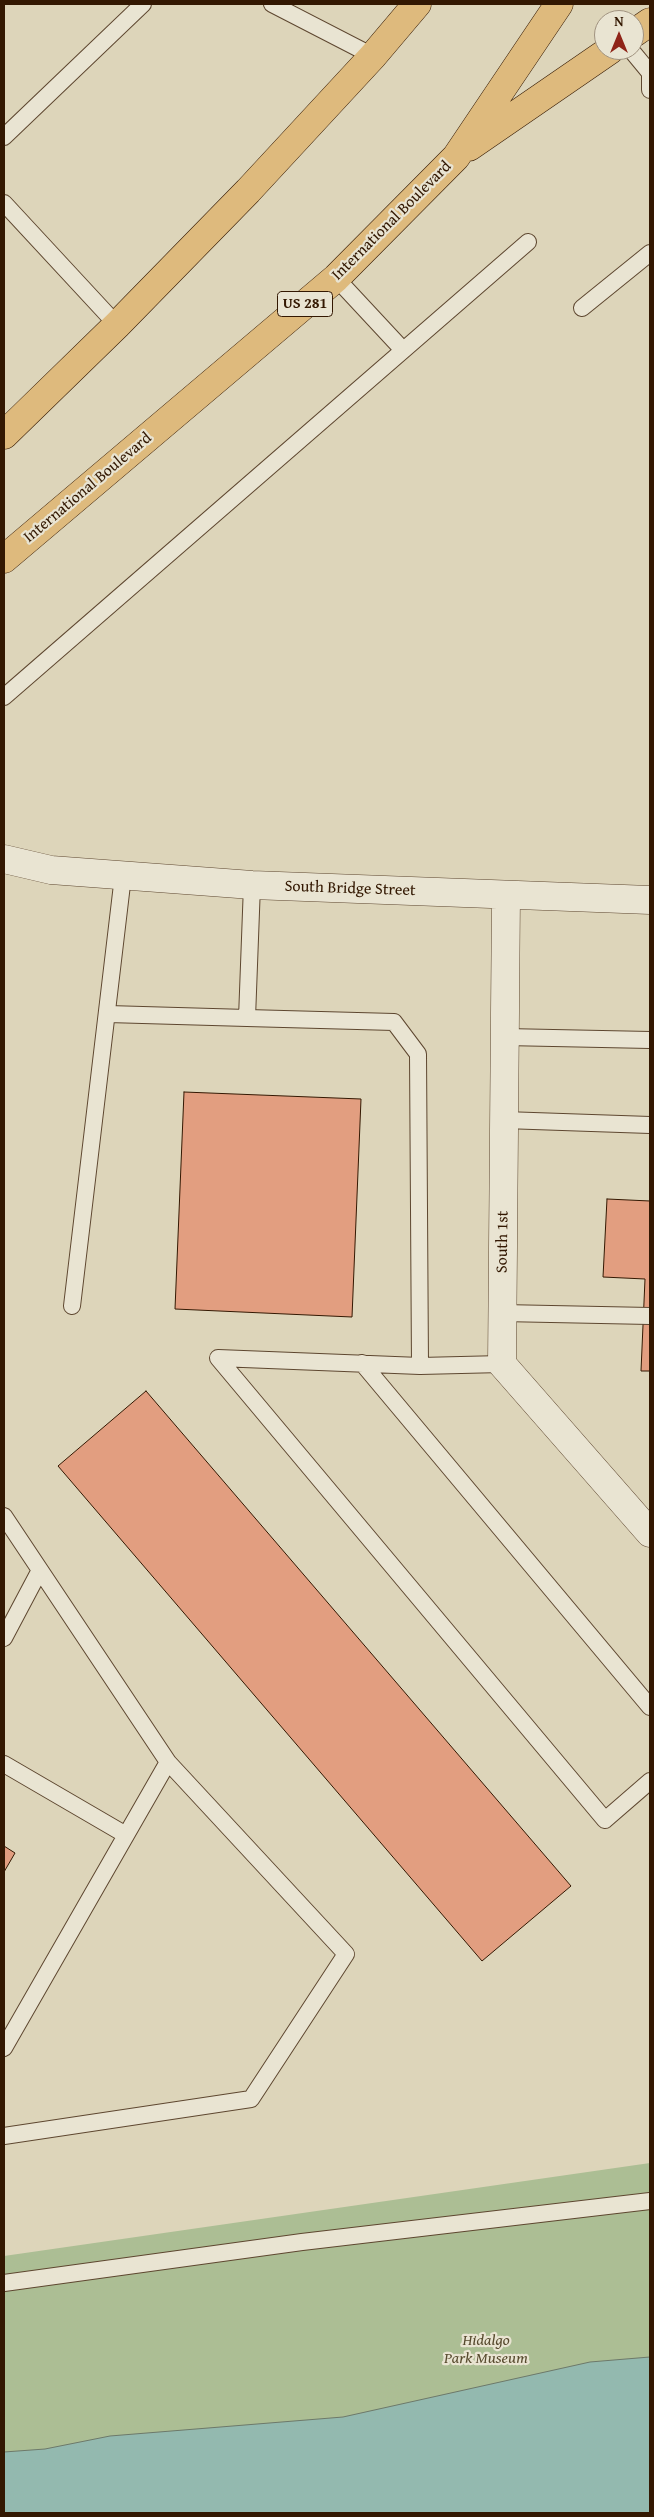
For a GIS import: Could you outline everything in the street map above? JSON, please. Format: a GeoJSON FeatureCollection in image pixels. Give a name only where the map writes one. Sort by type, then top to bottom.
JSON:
{"type":"FeatureCollection","features":[{"type":"Feature","properties":{"kind":"main road"},"geometry":{"type":"LineString","coordinates":[[4,435],[117,325],[248,191],[373,56],[417,4]]}},
{"type":"Feature","properties":{"kind":"main road","name":"International Boulevard"},"geometry":{"type":"LineString","coordinates":[[4,559],[336,278],[456,157],[558,4]]}},
{"type":"Feature","properties":{"kind":"main road"},"geometry":{"type":"LineString","coordinates":[[456,157],[596,60]]}},
{"type":"Feature","properties":{"kind":"street","name":"South Bridge Street"},"geometry":{"type":"LineString","coordinates":[[4,859],[51,870],[252,885],[650,900]]}},
{"type":"Feature","properties":{"kind":"street","name":"South Bridge Street"},"geometry":{"type":"LineString","coordinates":[[4,880],[51,870]]}},
{"type":"Feature","properties":{"kind":"street","name":"South 1st"},"geometry":{"type":"LineString","coordinates":[[502,1364],[506,895]]}},
{"type":"Feature","properties":{"kind":"street"},"geometry":{"type":"LineString","coordinates":[[502,1364],[646,1521]]}},
{"type":"Feature","properties":{"kind":"lane"},"geometry":{"type":"LineString","coordinates":[[4,137],[143,4]]}},
{"type":"Feature","properties":{"kind":"lane"},"geometry":{"type":"LineString","coordinates":[[272,4],[373,56]]}},
{"type":"Feature","properties":{"kind":"lane"},"geometry":{"type":"LineString","coordinates":[[640,60],[650,72],[650,90]]}},
{"type":"Feature","properties":{"kind":"lane"},"geometry":{"type":"LineString","coordinates":[[4,203],[117,325]]}},
{"type":"Feature","properties":{"kind":"lane"},"geometry":{"type":"LineString","coordinates":[[7,688],[528,242]]}},
{"type":"Feature","properties":{"kind":"lane"},"geometry":{"type":"LineString","coordinates":[[582,308],[650,253]]}},
{"type":"Feature","properties":{"kind":"lane"},"geometry":{"type":"LineString","coordinates":[[336,278],[403,350]]}},
{"type":"Feature","properties":{"kind":"lane"},"geometry":{"type":"LineString","coordinates":[[72,1306],[108,1014],[122,876]]}},
{"type":"Feature","properties":{"kind":"lane"},"geometry":{"type":"LineString","coordinates":[[247,1018],[252,885]]}},
{"type":"Feature","properties":{"kind":"lane"},"geometry":{"type":"LineString","coordinates":[[108,1014],[394,1022],[418,1054],[420,1366]]}},
{"type":"Feature","properties":{"kind":"lane"},"geometry":{"type":"LineString","coordinates":[[505,1036],[650,1040]]}},
{"type":"Feature","properties":{"kind":"lane"},"geometry":{"type":"LineString","coordinates":[[504,1120],[650,1125]]}},
{"type":"Feature","properties":{"kind":"lane"},"geometry":{"type":"LineString","coordinates":[[502,1313],[650,1316]]}},
{"type":"Feature","properties":{"kind":"lane"},"geometry":{"type":"LineString","coordinates":[[502,1364],[420,1366],[218,1358],[605,1820],[650,1781]]}},
{"type":"Feature","properties":{"kind":"lane"},"geometry":{"type":"LineString","coordinates":[[362,1363],[650,1708]]}},
{"type":"Feature","properties":{"kind":"lane"},"geometry":{"type":"LineString","coordinates":[[4,1516],[168,1762],[346,1954],[251,2099],[4,2136]]}},
{"type":"Feature","properties":{"kind":"lane"},"geometry":{"type":"LineString","coordinates":[[4,1638],[40,1570]]}},
{"type":"Feature","properties":{"kind":"lane"},"geometry":{"type":"LineString","coordinates":[[4,2048],[168,1762]]}},
{"type":"Feature","properties":{"kind":"lane"},"geometry":{"type":"LineString","coordinates":[[4,1764],[126,1835]]}},
{"type":"Feature","properties":{"kind":"lane"},"geometry":{"type":"LineString","coordinates":[[4,2282],[302,2242],[650,2201]]}},
{"type":"Feature","properties":{"kind":"green space","name":"Hidalgo Park Museum"},"geometry":{"type":"Polygon","coordinates":[[[650,2163],[650,2513],[4,2513],[4,2256],[650,2163]]]}},
{"type":"Feature","properties":{"kind":"water"},"geometry":{"type":"Polygon","coordinates":[[[650,2357],[650,2513],[4,2513],[4,2452],[45,2449],[110,2436],[343,2417],[590,2362],[650,2357]]]}},
{"type":"Feature","properties":{"kind":"building"},"geometry":{"type":"Polygon","coordinates":[[[184,1092],[361,1099],[352,1317],[175,1309],[184,1092]]]}},
{"type":"Feature","properties":{"kind":"building"},"geometry":{"type":"Polygon","coordinates":[[[607,1199],[650,1201],[650,1371],[641,1371],[645,1279],[603,1277],[607,1199]]]}},
{"type":"Feature","properties":{"kind":"building"},"geometry":{"type":"Polygon","coordinates":[[[146,1391],[571,1886],[482,1961],[58,1466],[146,1391]]]}},
{"type":"Feature","properties":{"kind":"building"},"geometry":{"type":"Polygon","coordinates":[[[4,1846],[15,1853],[4,1872],[4,1846]]]}}]}
